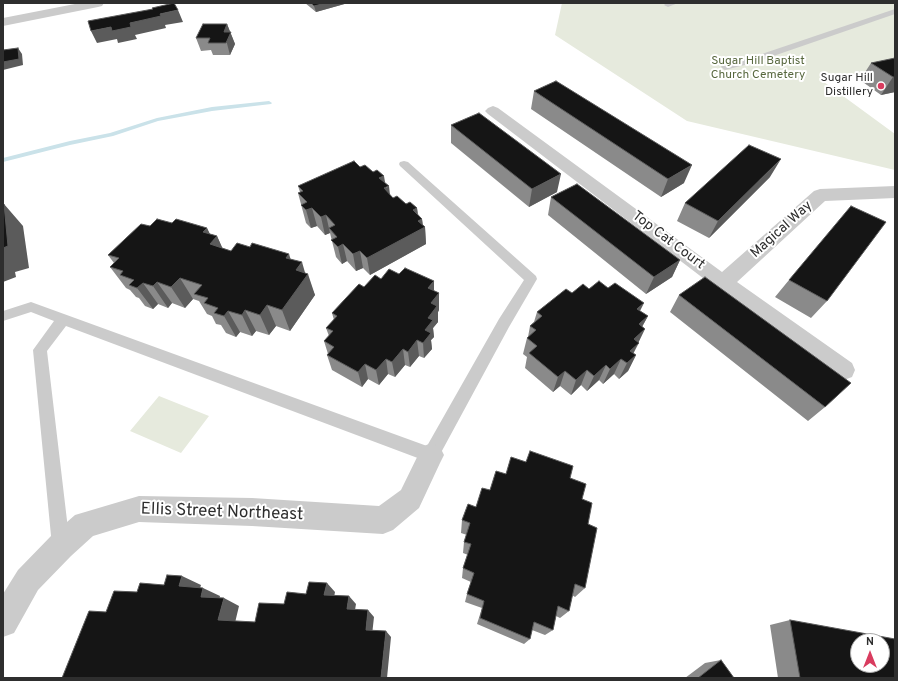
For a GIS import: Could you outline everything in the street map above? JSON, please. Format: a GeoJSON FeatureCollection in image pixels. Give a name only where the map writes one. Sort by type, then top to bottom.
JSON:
{"type":"FeatureCollection","features":[{"type":"Feature","properties":{"kind":"street"},"geometry":{"type":"LineString","coordinates":[[3,22],[98,3]]}},
{"type":"Feature","properties":{"kind":"street","name":"Top Cat Court"},"geometry":{"type":"LineString","coordinates":[[493,111],[844,370]]}},
{"type":"Feature","properties":{"kind":"street","name":"Magical Way"},"geometry":{"type":"LineString","coordinates":[[723,282],[820,195],[895,192]]}},
{"type":"Feature","properties":{"kind":"street","name":"Ellis Street Northeast"},"geometry":{"type":"LineString","coordinates":[[3,622],[28,580],[60,546],[85,525],[138,509],[252,512],[383,520],[410,500],[431,455]]}},
{"type":"Feature","properties":{"kind":"lane"},"geometry":{"type":"LineString","coordinates":[[725,67],[754,60],[895,11]]}},
{"type":"Feature","properties":{"kind":"lane"},"geometry":{"type":"LineString","coordinates":[[3,316],[31,307],[431,455],[530,279],[404,164]]}},
{"type":"Feature","properties":{"kind":"lane"},"geometry":{"type":"LineString","coordinates":[[60,546],[40,350],[63,319]]}},
{"type":"Feature","properties":{"kind":"green space","name":"Sugar Hill Baptist Church Cemetery"},"geometry":{"type":"Polygon","coordinates":[[[562,3],[895,3],[895,64],[824,82],[895,134],[895,170],[687,121],[555,35],[562,3]]]}},
{"type":"Feature","properties":{"kind":"green space"},"geometry":{"type":"Polygon","coordinates":[[[159,396],[209,416],[181,453],[130,431],[159,396]]]}},
{"type":"Feature","properties":{"kind":"building"},"geometry":{"type":"Polygon","coordinates":[[[174,3],[178,10],[160,14],[161,16],[130,23],[131,27],[112,31],[111,27],[91,31],[88,21],[153,9],[152,8],[174,3]]]}},
{"type":"Feature","properties":{"kind":"building"},"geometry":{"type":"Polygon","coordinates":[[[311,3],[326,3],[314,6],[311,3]]]}},
{"type":"Feature","properties":{"kind":"building"},"geometry":{"type":"Polygon","coordinates":[[[203,24],[227,24],[224,32],[231,32],[226,43],[208,43],[210,38],[196,38],[203,24]]]}},
{"type":"Feature","properties":{"kind":"building"},"geometry":{"type":"Polygon","coordinates":[[[18,48],[19,59],[3,62],[3,50],[18,48]]]}},
{"type":"Feature","properties":{"kind":"building"},"geometry":{"type":"Polygon","coordinates":[[[895,58],[895,77],[871,63],[895,58]]]}},
{"type":"Feature","properties":{"kind":"building"},"geometry":{"type":"Polygon","coordinates":[[[556,81],[692,165],[668,179],[534,91],[556,81]]]}},
{"type":"Feature","properties":{"kind":"building"},"geometry":{"type":"Polygon","coordinates":[[[479,113],[561,174],[532,189],[451,125],[479,113]]]}},
{"type":"Feature","properties":{"kind":"building"},"geometry":{"type":"Polygon","coordinates":[[[749,145],[781,159],[718,221],[685,203],[749,145]]]}},
{"type":"Feature","properties":{"kind":"building"},"geometry":{"type":"Polygon","coordinates":[[[354,161],[360,167],[365,165],[373,172],[377,170],[384,176],[379,178],[389,186],[384,188],[393,198],[397,196],[406,204],[410,202],[417,208],[413,210],[422,219],[418,221],[425,227],[367,258],[360,251],[353,254],[343,244],[338,247],[331,240],[337,237],[329,228],[335,225],[326,215],[321,217],[312,208],[306,210],[301,205],[307,202],[298,193],[303,191],[298,186],[354,161]]]}},
{"type":"Feature","properties":{"kind":"building"},"geometry":{"type":"Polygon","coordinates":[[[577,184],[680,260],[654,277],[551,197],[577,184]]]}},
{"type":"Feature","properties":{"kind":"building"},"geometry":{"type":"Polygon","coordinates":[[[3,204],[8,246],[3,248],[3,204]]]}},
{"type":"Feature","properties":{"kind":"building"},"geometry":{"type":"Polygon","coordinates":[[[851,206],[886,222],[827,301],[789,280],[851,206]]]}},
{"type":"Feature","properties":{"kind":"building"},"geometry":{"type":"Polygon","coordinates":[[[157,219],[172,223],[176,219],[207,228],[203,232],[217,236],[210,244],[231,251],[237,243],[250,247],[252,243],[289,254],[286,258],[302,262],[296,270],[308,274],[282,310],[267,305],[260,315],[245,310],[242,315],[228,311],[224,316],[214,313],[218,308],[204,303],[208,298],[194,294],[202,285],[180,278],[171,287],[157,282],[153,286],[143,283],[137,288],[129,285],[134,280],[120,275],[123,271],[110,267],[119,258],[108,255],[141,224],[150,226],[157,219]]]}},
{"type":"Feature","properties":{"kind":"building"},"geometry":{"type":"Polygon","coordinates":[[[405,268],[434,281],[428,288],[439,293],[431,303],[437,306],[428,318],[433,320],[425,330],[431,333],[423,343],[417,340],[408,352],[403,349],[392,362],[386,359],[376,370],[365,364],[358,372],[327,355],[334,347],[324,341],[333,331],[326,328],[337,316],[332,313],[359,284],[364,287],[375,275],[381,279],[389,269],[399,274],[405,268]]]}},
{"type":"Feature","properties":{"kind":"building"},"geometry":{"type":"Polygon","coordinates":[[[705,277],[851,383],[825,407],[679,295],[705,277]]]}},
{"type":"Feature","properties":{"kind":"building"},"geometry":{"type":"Polygon","coordinates":[[[599,281],[608,288],[615,283],[644,303],[637,309],[648,316],[639,324],[645,329],[634,339],[639,343],[630,351],[636,355],[627,363],[621,359],[610,369],[606,365],[594,376],[587,370],[576,380],[565,371],[558,377],[529,353],[537,346],[527,338],[536,330],[530,326],[542,316],[537,312],[566,289],[572,293],[583,284],[589,289],[599,281]]]}},
{"type":"Feature","properties":{"kind":"building"},"geometry":{"type":"Polygon","coordinates":[[[530,451],[573,466],[570,478],[586,484],[582,499],[592,503],[588,524],[597,528],[585,588],[575,584],[569,611],[558,606],[553,630],[534,622],[530,639],[480,618],[484,601],[467,594],[474,573],[463,568],[471,544],[464,542],[470,523],[462,520],[468,504],[476,507],[482,488],[490,490],[496,471],[506,474],[511,457],[526,462],[530,451]]]}},
{"type":"Feature","properties":{"kind":"building"},"geometry":{"type":"Polygon","coordinates":[[[167,575],[182,576],[179,586],[203,588],[201,597],[224,598],[218,620],[255,622],[259,603],[284,604],[287,592],[306,594],[309,582],[327,583],[324,595],[349,596],[347,609],[368,610],[366,630],[386,631],[381,678],[62,678],[89,611],[106,612],[114,591],[137,592],[140,583],[164,585],[167,575]]]}},
{"type":"Feature","properties":{"kind":"building"},"geometry":{"type":"Polygon","coordinates":[[[790,620],[862,633],[850,633],[850,673],[890,673],[890,638],[895,639],[895,678],[800,678],[790,620]]]}},
{"type":"Feature","properties":{"kind":"building"},"geometry":{"type":"Polygon","coordinates":[[[721,660],[734,678],[698,678],[721,660]]]}},
{"type":"Feature","properties":{"kind":"waterway"},"geometry":{"type":"LineString","coordinates":[[3,160],[70,143],[111,135],[157,120],[212,109],[269,103]]}},
{"type":"Feature","properties":{"kind":"place","name":"Sugar Hill Distillery"},"geometry":{"type":"Point","coordinates":[881,86]}}]}
